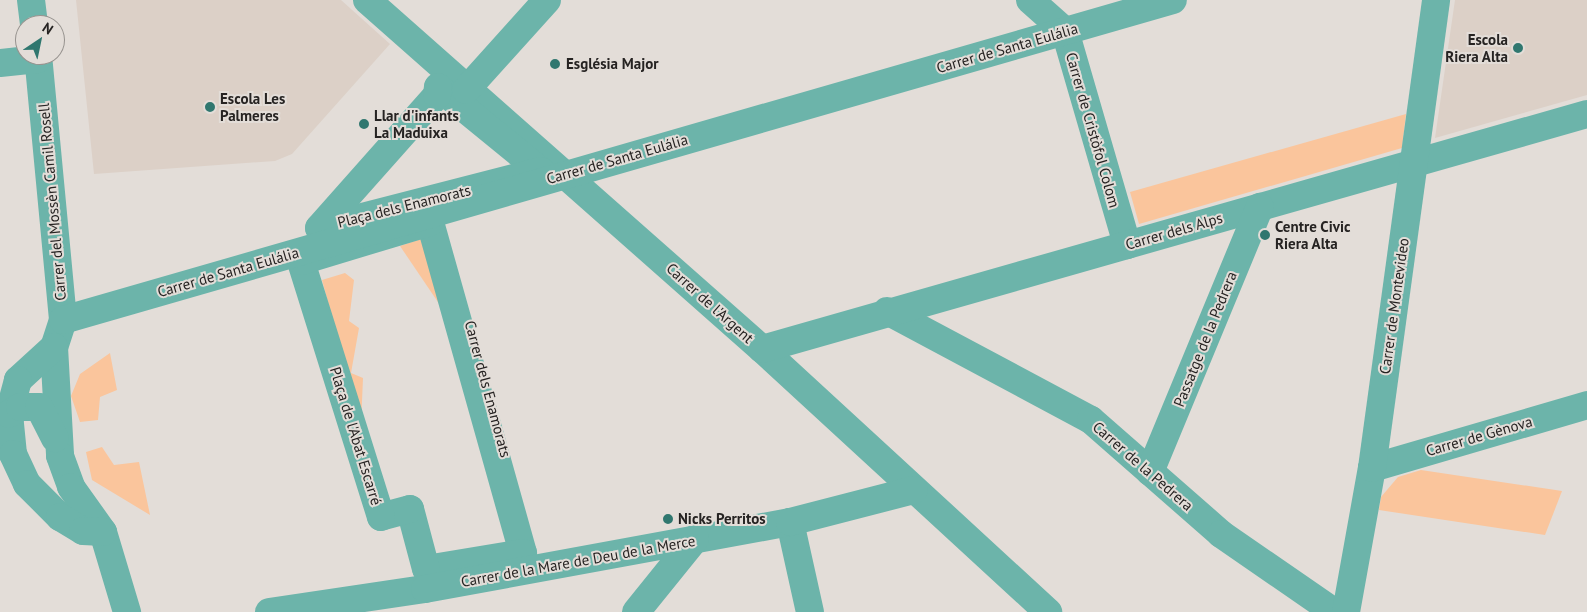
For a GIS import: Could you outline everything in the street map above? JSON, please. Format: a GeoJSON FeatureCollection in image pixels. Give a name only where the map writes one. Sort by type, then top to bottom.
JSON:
{"type":"FeatureCollection","features":[{"type":"Feature","properties":{"kind":"street"},"geometry":{"type":"LineString","coordinates":[[31,0],[33,15]]}},
{"type":"Feature","properties":{"kind":"street","name":"Carrer de l'Argent"},"geometry":{"type":"LineString","coordinates":[[367,0],[466,90],[565,174],[762,349],[1048,612]]}},
{"type":"Feature","properties":{"kind":"street"},"geometry":{"type":"LineString","coordinates":[[466,90],[547,0]]}},
{"type":"Feature","properties":{"kind":"street","name":"Carrer de Cristòfol Colom"},"geometry":{"type":"LineString","coordinates":[[1030,0],[1065,31],[1127,245]]}},
{"type":"Feature","properties":{"kind":"street","name":"Carrer de Santa Eulália"},"geometry":{"type":"LineString","coordinates":[[63,320],[439,210],[1173,0]]}},
{"type":"Feature","properties":{"kind":"street","name":"Carrer de Montevideo"},"geometry":{"type":"LineString","coordinates":[[1346,612],[1372,468],[1436,0]]}},
{"type":"Feature","properties":{"kind":"street"},"geometry":{"type":"LineString","coordinates":[[0,62],[15,60]]}},
{"type":"Feature","properties":{"kind":"street","name":"Carrer del Mossèn Camil Rosell"},"geometry":{"type":"LineString","coordinates":[[39,65],[63,320],[54,347],[61,459],[103,532],[127,612]]}},
{"type":"Feature","properties":{"kind":"street","name":"Plaça dels Enamorats"},"geometry":{"type":"LineString","coordinates":[[438,87],[541,171],[319,228],[437,95],[438,87]]}},
{"type":"Feature","properties":{"kind":"street","name":"Carrer dels Alps"},"geometry":{"type":"LineString","coordinates":[[762,349],[1587,114]]}},
{"type":"Feature","properties":{"kind":"street","name":"Passatge de la Pedrera"},"geometry":{"type":"LineString","coordinates":[[1150,472],[1260,207]]}},
{"type":"Feature","properties":{"kind":"street","name":"Carrer dels Enamorats"},"geometry":{"type":"LineString","coordinates":[[439,210],[537,568]]}},
{"type":"Feature","properties":{"kind":"street","name":"Plaça de l'Abat Escarré"},"geometry":{"type":"LineString","coordinates":[[430,222],[524,553],[426,569],[410,509],[381,517],[301,261],[430,222]]}},
{"type":"Feature","properties":{"kind":"street","name":"Carrer de la Pedrera"},"geometry":{"type":"LineString","coordinates":[[887,312],[1091,420],[1220,534],[1334,612]]}},
{"type":"Feature","properties":{"kind":"street","name":"Carrer del Mossèn Camil Rosell"},"geometry":{"type":"LineString","coordinates":[[54,347],[18,380],[21,413],[6,456],[27,484],[60,517],[83,531],[103,532]]}},
{"type":"Feature","properties":{"kind":"street"},"geometry":{"type":"LineString","coordinates":[[21,413],[33,405],[44,411],[61,459],[58,479],[27,484]]}},
{"type":"Feature","properties":{"kind":"street","name":"Carrer de Gènova"},"geometry":{"type":"LineString","coordinates":[[1372,468],[1587,405]]}},
{"type":"Feature","properties":{"kind":"street","name":"Carrer de la Mare de Deu de la Merce"},"geometry":{"type":"LineString","coordinates":[[269,612],[428,600],[537,568],[790,522],[914,490]]}},
{"type":"Feature","properties":{"kind":"street"},"geometry":{"type":"LineString","coordinates":[[790,522],[810,612]]}},
{"type":"Feature","properties":{"kind":"street"},"geometry":{"type":"LineString","coordinates":[[636,612],[695,539]]}},
{"type":"Feature","properties":{"kind":"shaded area","name":"Escola Les Palmeres"},"geometry":{"type":"Polygon","coordinates":[[[76,0],[341,0],[390,44],[292,154],[275,161],[94,174],[76,0]]]}},
{"type":"Feature","properties":{"kind":"shaded area","name":"Escola Riera Alta"},"geometry":{"type":"Polygon","coordinates":[[[1455,0],[1587,0],[1587,95],[1435,138],[1455,0]]]}},
{"type":"Feature","properties":{"kind":"shaded area"},"geometry":{"type":"Polygon","coordinates":[[[1406,114],[1402,148],[1139,224],[1130,192],[1406,114]]]}},
{"type":"Feature","properties":{"kind":"shaded area"},"geometry":{"type":"Polygon","coordinates":[[[421,239],[444,311],[400,246],[421,239]]]}},
{"type":"Feature","properties":{"kind":"shaded area"},"geometry":{"type":"Polygon","coordinates":[[[345,273],[354,280],[349,321],[359,328],[351,373],[363,378],[361,425],[322,280],[345,273]]]}},
{"type":"Feature","properties":{"kind":"shaded area"},"geometry":{"type":"Polygon","coordinates":[[[110,353],[117,390],[100,397],[98,420],[80,422],[71,396],[80,374],[110,353]]]}},
{"type":"Feature","properties":{"kind":"shaded area"},"geometry":{"type":"Polygon","coordinates":[[[102,447],[114,465],[139,462],[150,515],[92,480],[86,452],[102,447]]]}},
{"type":"Feature","properties":{"kind":"shaded area"},"geometry":{"type":"Polygon","coordinates":[[[1421,470],[1562,491],[1545,535],[1379,510],[1381,497],[1398,477],[1421,470]]]}},
{"type":"Feature","properties":{"kind":"place","name":"Escola Riera Alta"},"geometry":{"type":"Point","coordinates":[1518,48]}},
{"type":"Feature","properties":{"kind":"place","name":"Església Major"},"geometry":{"type":"Point","coordinates":[555,64]}},
{"type":"Feature","properties":{"kind":"place","name":"Escola Les Palmeres"},"geometry":{"type":"Point","coordinates":[210,107]}},
{"type":"Feature","properties":{"kind":"place","name":"Llar d'infants La Maduixa"},"geometry":{"type":"Point","coordinates":[364,124]}},
{"type":"Feature","properties":{"kind":"place","name":"Centre Civic Riera Alta"},"geometry":{"type":"Point","coordinates":[1265,235]}},
{"type":"Feature","properties":{"kind":"place","name":"Nicks Perritos"},"geometry":{"type":"Point","coordinates":[668,519]}}]}
